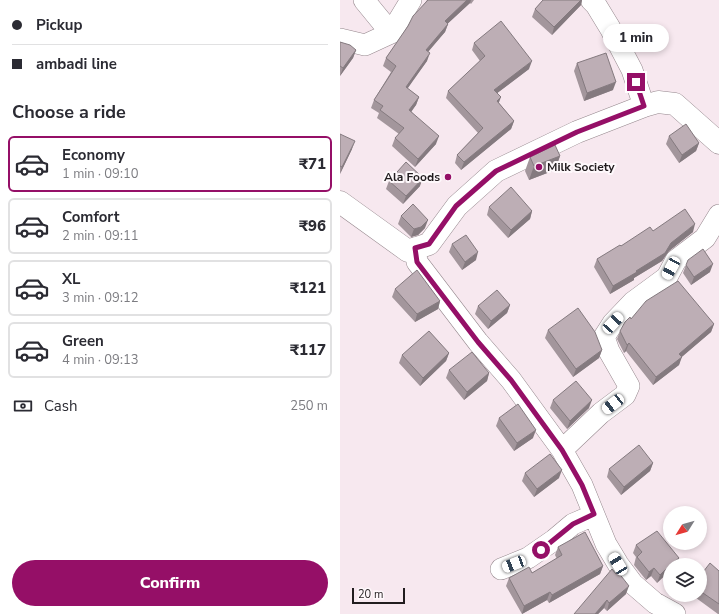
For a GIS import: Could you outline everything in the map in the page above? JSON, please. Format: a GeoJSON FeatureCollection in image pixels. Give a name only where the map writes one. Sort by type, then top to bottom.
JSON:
{"type":"FeatureCollection","features":[{"type":"Feature","properties":{"kind":"main road"},"geometry":{"type":"LineString","coordinates":[[340,202],[408,251],[429,244],[456,206],[496,171],[577,132],[644,106],[658,102],[675,104],[719,143]]}},
{"type":"Feature","properties":{"kind":"street"},"geometry":{"type":"LineString","coordinates":[[364,0],[391,33]]}},
{"type":"Feature","properties":{"kind":"street"},"geometry":{"type":"LineString","coordinates":[[340,39],[365,45],[391,33],[411,0]]}},
{"type":"Feature","properties":{"kind":"street"},"geometry":{"type":"LineString","coordinates":[[591,0],[596,5],[610,28],[632,70],[644,106]]}},
{"type":"Feature","properties":{"kind":"street"},"geometry":{"type":"LineString","coordinates":[[562,450],[601,413],[624,395],[629,386],[609,351],[604,337],[613,323],[633,302],[667,276],[676,260],[705,238],[719,215]]}},
{"type":"Feature","properties":{"kind":"street"},"geometry":{"type":"LineString","coordinates":[[415,248],[417,262],[478,342],[511,380],[562,450],[582,485],[606,544],[618,564],[633,584],[655,603],[674,614]]}},
{"type":"Feature","properties":{"kind":"street"},"geometry":{"type":"LineString","coordinates":[[501,569],[528,558],[554,540],[573,524],[594,514]]}},
{"type":"Feature","properties":{"kind":"building"},"geometry":{"type":"Polygon","coordinates":[[[428,0],[467,0],[445,21],[448,24],[426,50],[430,53],[406,87],[419,97],[409,110],[439,136],[418,159],[395,138],[404,128],[380,110],[383,106],[374,100],[396,66],[386,58],[408,26],[413,16],[428,0]]]}},
{"type":"Feature","properties":{"kind":"building"},"geometry":{"type":"Polygon","coordinates":[[[543,0],[581,0],[554,27],[535,9],[543,0]]]}},
{"type":"Feature","properties":{"kind":"building"},"geometry":{"type":"Polygon","coordinates":[[[501,21],[532,61],[494,90],[501,97],[497,101],[514,121],[464,162],[457,155],[483,128],[448,91],[485,56],[474,43],[501,21]]]}},
{"type":"Feature","properties":{"kind":"building"},"geometry":{"type":"Polygon","coordinates":[[[340,42],[350,45],[356,50],[343,68],[340,66],[340,42]]]}},
{"type":"Feature","properties":{"kind":"building"},"geometry":{"type":"Polygon","coordinates":[[[606,53],[616,82],[587,93],[577,63],[606,53]]]}},
{"type":"Feature","properties":{"kind":"building"},"geometry":{"type":"Polygon","coordinates":[[[686,124],[699,143],[682,155],[669,136],[686,124]]]}},
{"type":"Feature","properties":{"kind":"building"},"geometry":{"type":"Polygon","coordinates":[[[340,134],[355,141],[342,167],[340,166],[340,134]]]}},
{"type":"Feature","properties":{"kind":"building"},"geometry":{"type":"Polygon","coordinates":[[[555,145],[560,156],[534,166],[530,157],[555,145]]]}},
{"type":"Feature","properties":{"kind":"building"},"geometry":{"type":"Polygon","coordinates":[[[406,162],[423,178],[406,196],[389,181],[406,162]]]}},
{"type":"Feature","properties":{"kind":"building"},"geometry":{"type":"Polygon","coordinates":[[[511,187],[532,211],[511,230],[489,207],[511,187]]]}},
{"type":"Feature","properties":{"kind":"building"},"geometry":{"type":"Polygon","coordinates":[[[413,204],[428,220],[421,227],[414,229],[401,216],[413,204]]]}},
{"type":"Feature","properties":{"kind":"building"},"geometry":{"type":"Polygon","coordinates":[[[685,209],[695,224],[671,243],[665,253],[613,286],[597,259],[620,245],[621,246],[650,227],[653,231],[685,209]]]}},
{"type":"Feature","properties":{"kind":"building"},"geometry":{"type":"Polygon","coordinates":[[[466,235],[478,252],[465,262],[452,244],[466,235]]]}},
{"type":"Feature","properties":{"kind":"building"},"geometry":{"type":"Polygon","coordinates":[[[703,249],[713,264],[694,277],[686,265],[688,260],[703,249]]]}},
{"type":"Feature","properties":{"kind":"building"},"geometry":{"type":"Polygon","coordinates":[[[417,270],[440,301],[417,314],[395,289],[417,270]]]}},
{"type":"Feature","properties":{"kind":"building"},"geometry":{"type":"Polygon","coordinates":[[[678,281],[714,324],[679,354],[682,357],[656,377],[629,343],[627,345],[620,331],[625,322],[630,317],[631,319],[646,301],[678,281]]]}},
{"type":"Feature","properties":{"kind":"building"},"geometry":{"type":"Polygon","coordinates":[[[497,290],[510,305],[491,321],[478,306],[497,290]]]}},
{"type":"Feature","properties":{"kind":"building"},"geometry":{"type":"Polygon","coordinates":[[[578,308],[595,332],[602,350],[576,369],[548,330],[578,308]]]}},
{"type":"Feature","properties":{"kind":"building"},"geometry":{"type":"Polygon","coordinates":[[[429,331],[449,353],[423,378],[402,355],[429,331]]]}},
{"type":"Feature","properties":{"kind":"building"},"geometry":{"type":"Polygon","coordinates":[[[472,352],[489,373],[467,392],[449,370],[472,352]]]}},
{"type":"Feature","properties":{"kind":"building"},"geometry":{"type":"Polygon","coordinates":[[[576,381],[592,400],[570,421],[553,400],[576,381]]]}},
{"type":"Feature","properties":{"kind":"building"},"geometry":{"type":"Polygon","coordinates":[[[518,404],[536,430],[517,443],[499,418],[518,404]]]}},
{"type":"Feature","properties":{"kind":"building"},"geometry":{"type":"Polygon","coordinates":[[[639,445],[653,463],[624,487],[609,469],[639,445]]]}},
{"type":"Feature","properties":{"kind":"building"},"geometry":{"type":"Polygon","coordinates":[[[550,454],[562,470],[537,489],[525,473],[550,454]]]}},
{"type":"Feature","properties":{"kind":"building"},"geometry":{"type":"Polygon","coordinates":[[[657,531],[663,538],[663,550],[672,550],[679,558],[663,558],[663,572],[660,575],[654,568],[649,572],[637,557],[642,552],[636,545],[657,531]]]}},
{"type":"Feature","properties":{"kind":"building"},"geometry":{"type":"Polygon","coordinates":[[[585,532],[603,566],[552,595],[550,592],[524,606],[509,578],[529,567],[532,573],[562,555],[558,547],[585,532]]]}},
{"type":"Feature","properties":{"kind":"building"},"geometry":{"type":"Polygon","coordinates":[[[710,563],[719,571],[719,604],[707,596],[707,567],[710,563]]]}},
{"type":"Feature","properties":{"kind":"building"},"geometry":{"type":"Polygon","coordinates":[[[612,569],[616,574],[618,572],[629,586],[609,603],[607,600],[595,614],[574,614],[612,569]]]}},
{"type":"Feature","properties":{"kind":"place","name":"Milk Society"},"geometry":{"type":"Point","coordinates":[539,167]}},
{"type":"Feature","properties":{"kind":"place","name":"Ala Foods"},"geometry":{"type":"Point","coordinates":[448,177]}},
{"type":"Feature","properties":{"kind":"route"},"geometry":{"type":"LineString","coordinates":[[541,550],[573,524],[594,514],[582,485],[573,472],[562,450],[511,380],[478,342],[417,262],[415,248],[429,244],[456,206],[496,171],[577,132],[644,106],[636,82]]}}]}
